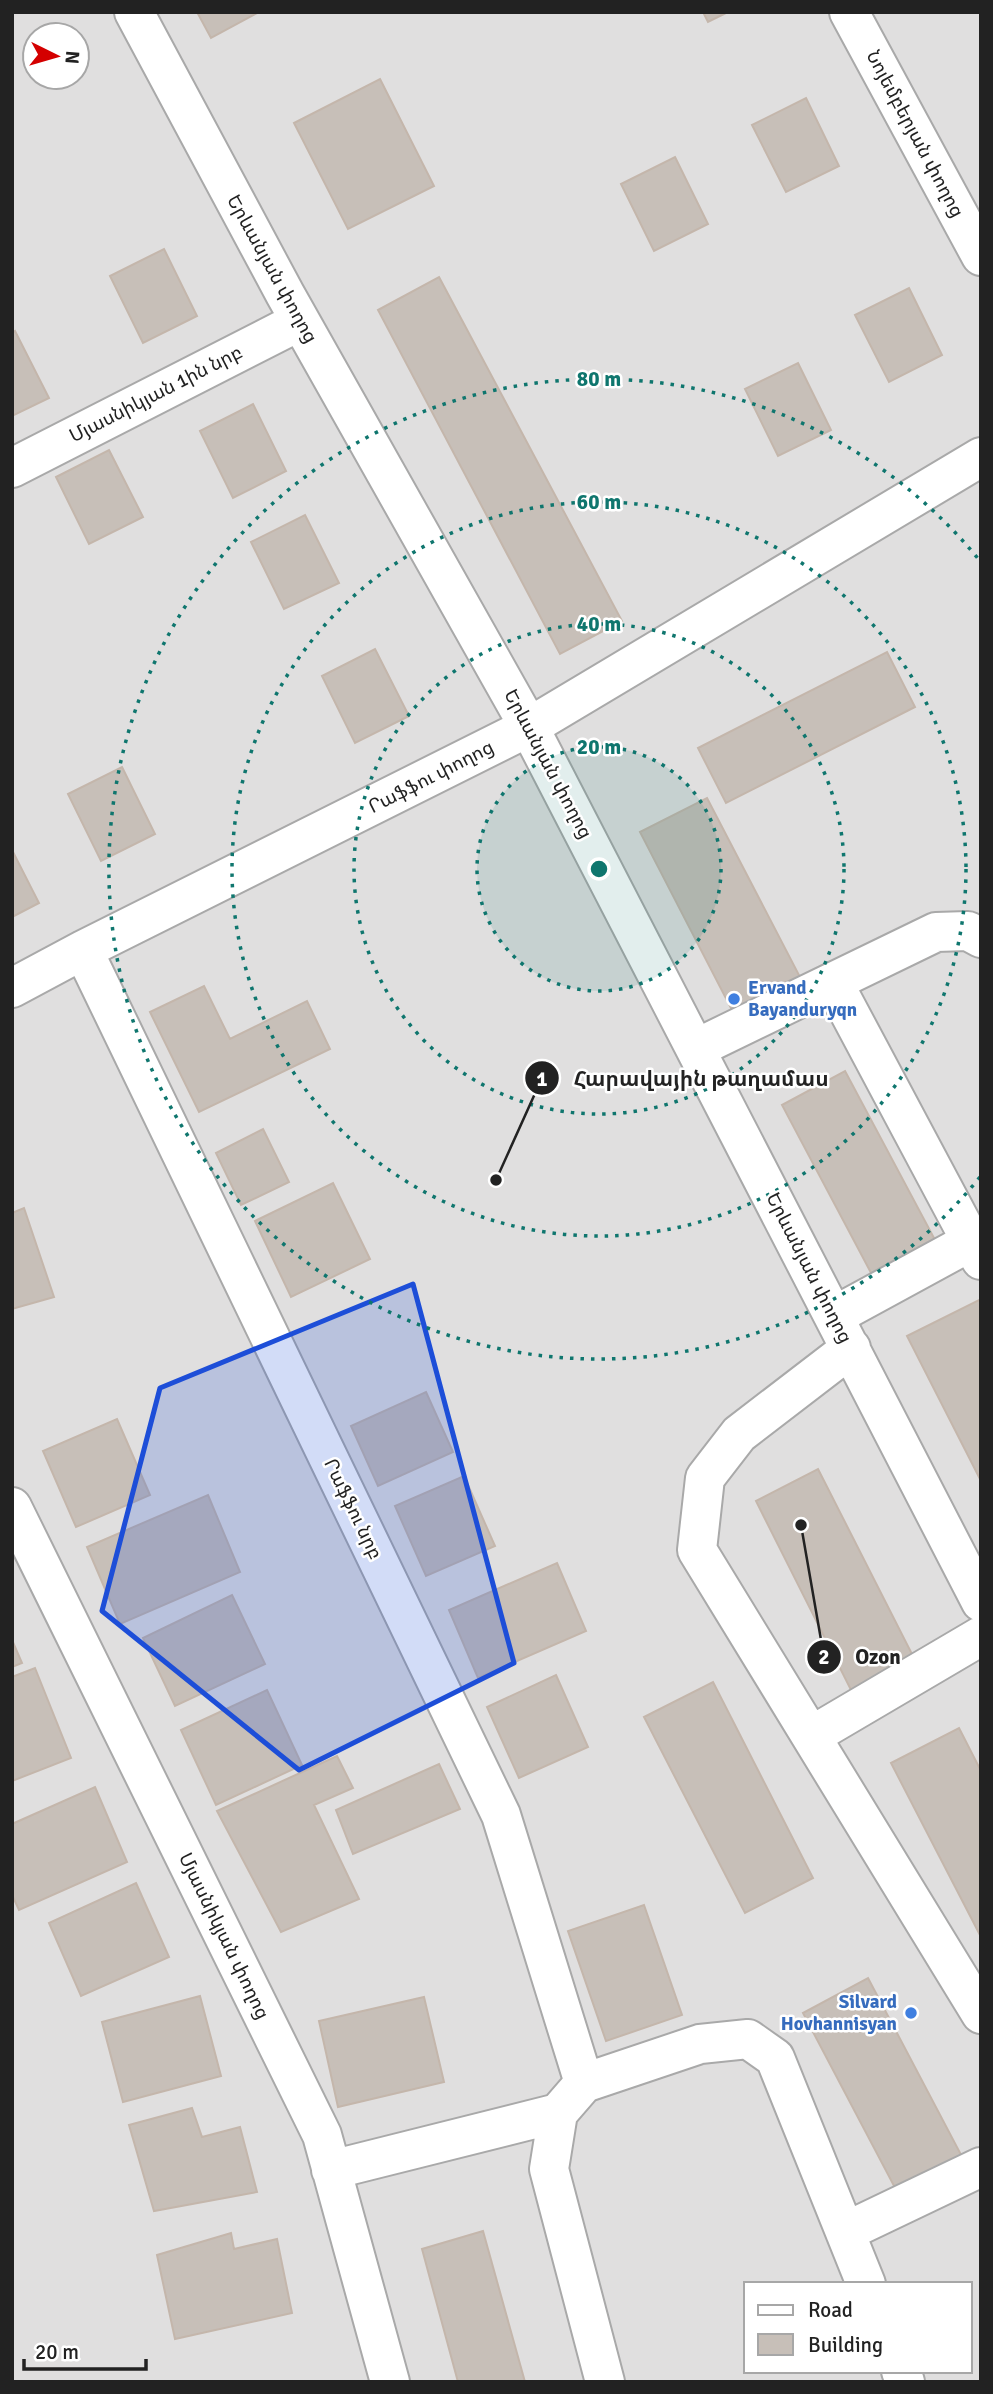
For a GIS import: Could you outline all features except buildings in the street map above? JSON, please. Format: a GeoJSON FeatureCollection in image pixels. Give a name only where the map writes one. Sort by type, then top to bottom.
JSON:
{"type":"FeatureCollection","features":[{"type":"Feature","properties":{"kind":"street","name":"Երևանյան փողոց"},"geometry":{"type":"LineString","coordinates":[[134,12],[300,321],[529,727],[978,1591]]}},
{"type":"Feature","properties":{"kind":"street","name":"Նոյեմբերյան փողոց"},"geometry":{"type":"LineString","coordinates":[[853,13],[981,256]]}},
{"type":"Feature","properties":{"kind":"street","name":"Մյասնիկյան 1ին նրբ"},"geometry":{"type":"LineString","coordinates":[[12,468],[300,321]]}},
{"type":"Feature","properties":{"kind":"street","name":"Րաֆֆու փողոց"},"geometry":{"type":"LineString","coordinates":[[12,988],[529,727],[981,457]]}},
{"type":"Feature","properties":{"kind":"street"},"geometry":{"type":"LineString","coordinates":[[696,1048],[936,932],[968,931],[981,938]]}},
{"type":"Feature","properties":{"kind":"street","name":"Րաֆֆու նրբ"},"geometry":{"type":"LineString","coordinates":[[83,950],[500,1815],[584,2082]]}},
{"type":"Feature","properties":{"kind":"street"},"geometry":{"type":"LineString","coordinates":[[834,982],[976,1251],[842,1332],[739,1434],[705,1478],[697,1550],[810,1736],[976,1994]]}},
{"type":"Feature","properties":{"kind":"street","name":"Մյասնիկյան փողոց"},"geometry":{"type":"LineString","coordinates":[[12,1507],[322,2135],[390,2382]]}},
{"type":"Feature","properties":{"kind":"street"},"geometry":{"type":"LineString","coordinates":[[810,1736],[981,1636]]}},
{"type":"Feature","properties":{"kind":"street"},"geometry":{"type":"LineString","coordinates":[[605,2382],[549,2169],[558,2113],[584,2082],[700,2044],[748,2039],[775,2058],[865,2282]]}},
{"type":"Feature","properties":{"kind":"street"},"geometry":{"type":"LineString","coordinates":[[331,2171],[558,2113]]}},
{"type":"Feature","properties":{"kind":"street"},"geometry":{"type":"LineString","coordinates":[[845,2232],[981,2167]]}},
{"type":"Feature","properties":{"kind":"highlighted area"},"geometry":{"type":"Polygon","coordinates":[[[413,1284],[514,1663],[299,1770],[102,1611],[160,1388],[413,1284]]]}},
{"type":"Feature","properties":{"kind":"shaded area"},"geometry":{"type":"Polygon","coordinates":[[[12,12],[981,12],[981,2382],[12,2382],[12,12]]]}},
{"type":"Feature","properties":{"kind":"place","name":"Ervand Bayanduryqn"},"geometry":{"type":"Point","coordinates":[734,999]}},
{"type":"Feature","properties":{"kind":"place","name":"Հարավային թաղամաս"},"geometry":{"type":"Point","coordinates":[496,1180]}},
{"type":"Feature","properties":{"kind":"place","name":"Ozon"},"geometry":{"type":"Point","coordinates":[801,1525]}},
{"type":"Feature","properties":{"kind":"place","name":"Silvard Hovhannisyan"},"geometry":{"type":"Point","coordinates":[911,2013]}}]}
